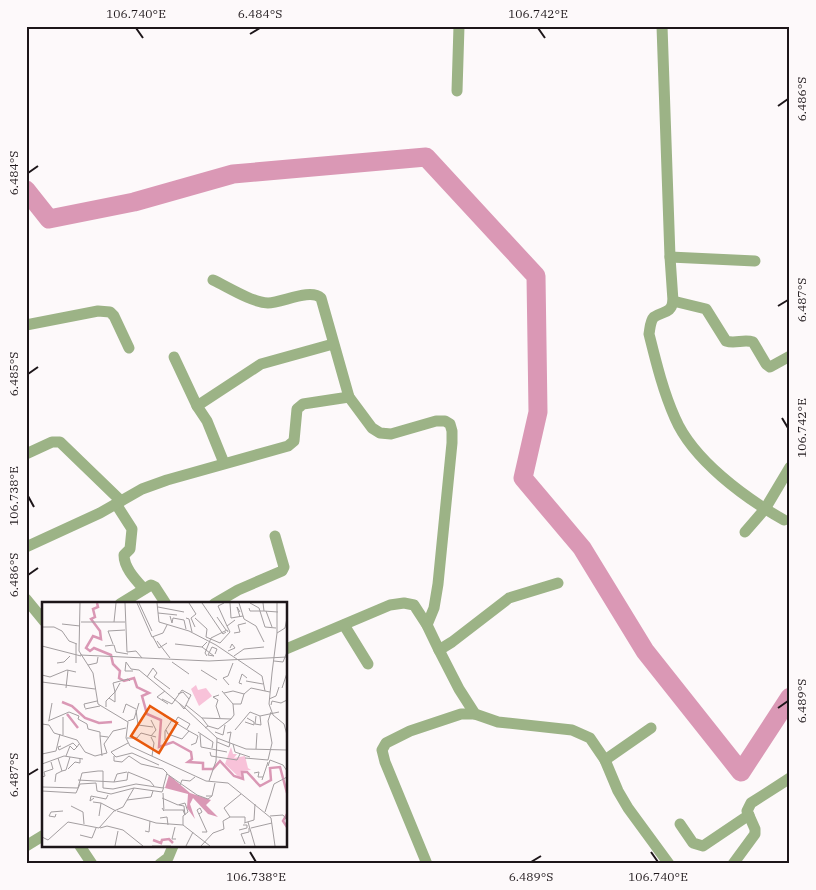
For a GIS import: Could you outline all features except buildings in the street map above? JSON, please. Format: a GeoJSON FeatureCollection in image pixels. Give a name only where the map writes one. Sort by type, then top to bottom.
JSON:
{"type":"FeatureCollection","features":[{"type":"Feature","properties":{"kind":"street"},"geometry":{"type":"LineString","coordinates":[[457,91],[459,26]]}},
{"type":"Feature","properties":{"kind":"street"},"geometry":{"type":"LineString","coordinates":[[662,26],[673,301],[669,311],[654,317],[649,334],[675,419],[682,432],[698,453],[740,493],[784,520]]}},
{"type":"Feature","properties":{"kind":"street"},"geometry":{"type":"LineString","coordinates":[[670,257],[755,261]]}},
{"type":"Feature","properties":{"kind":"street"},"geometry":{"type":"LineString","coordinates":[[213,280],[256,300],[268,303],[312,294],[318,295],[323,302],[333,344],[349,396],[372,428],[391,434],[436,421],[445,421],[450,424],[452,443],[438,584],[434,608],[427,625]]}},
{"type":"Feature","properties":{"kind":"street"},"geometry":{"type":"LineString","coordinates":[[673,301],[706,309],[726,341],[746,340],[753,342],[766,364],[770,366],[790,356]]}},
{"type":"Feature","properties":{"kind":"street"},"geometry":{"type":"LineString","coordinates":[[26,325],[98,311],[110,312],[114,316],[129,348]]}},
{"type":"Feature","properties":{"kind":"street"},"geometry":{"type":"LineString","coordinates":[[197,406],[261,364],[333,344]]}},
{"type":"Feature","properties":{"kind":"street"},"geometry":{"type":"LineString","coordinates":[[174,357],[197,406],[207,422],[224,463]]}},
{"type":"Feature","properties":{"kind":"street"},"geometry":{"type":"LineString","coordinates":[[26,547],[142,489],[224,463],[282,448],[294,441],[297,409],[303,404],[349,396]]}},
{"type":"Feature","properties":{"kind":"street"},"geometry":{"type":"LineString","coordinates":[[26,454],[52,442],[60,442],[118,502],[132,529],[130,549],[124,555],[124,560],[131,574],[144,589]]}},
{"type":"Feature","properties":{"kind":"street"},"geometry":{"type":"LineString","coordinates":[[745,532],[765,509],[790,467]]}},
{"type":"Feature","properties":{"kind":"street"},"geometry":{"type":"LineString","coordinates":[[217,602],[238,590],[282,571],[284,567],[275,536]]}},
{"type":"Feature","properties":{"kind":"street"},"geometry":{"type":"LineString","coordinates":[[439,650],[510,598],[558,583]]}},
{"type":"Feature","properties":{"kind":"street"},"geometry":{"type":"LineString","coordinates":[[123,602],[151,585],[155,587],[165,602]]}},
{"type":"Feature","properties":{"kind":"street"},"geometry":{"type":"LineString","coordinates":[[26,599],[42,619]]}},
{"type":"Feature","properties":{"kind":"street"},"geometry":{"type":"LineString","coordinates":[[288,648],[390,605],[404,602],[414,605],[427,625],[459,689],[475,714]]}},
{"type":"Feature","properties":{"kind":"street"},"geometry":{"type":"LineString","coordinates":[[344,625],[368,664]]}},
{"type":"Feature","properties":{"kind":"street"},"geometry":{"type":"LineString","coordinates":[[427,864],[385,762],[382,750],[386,743],[410,731],[461,714],[475,714],[498,722],[572,730],[590,738],[605,760],[618,791],[628,808],[669,864]]}},
{"type":"Feature","properties":{"kind":"street"},"geometry":{"type":"LineString","coordinates":[[605,760],[651,728]]}},
{"type":"Feature","properties":{"kind":"street"},"geometry":{"type":"LineString","coordinates":[[733,864],[755,834],[747,811],[751,802],[790,778]]}},
{"type":"Feature","properties":{"kind":"street"},"geometry":{"type":"LineString","coordinates":[[680,824],[693,843],[703,846],[749,815]]}},
{"type":"Feature","properties":{"kind":"street"},"geometry":{"type":"LineString","coordinates":[[26,846],[42,836]]}},
{"type":"Feature","properties":{"kind":"street"},"geometry":{"type":"LineString","coordinates":[[81,848],[92,864]]}},
{"type":"Feature","properties":{"kind":"street"},"geometry":{"type":"LineString","coordinates":[[160,864],[168,858],[172,848]]}},
{"type":"Feature","properties":{"kind":"waterway"},"geometry":{"type":"LineString","coordinates":[[26,190],[49,219],[134,202],[233,174],[426,157],[536,276],[538,412],[523,478],[582,548],[645,651],[741,772],[790,697]]}}]}
